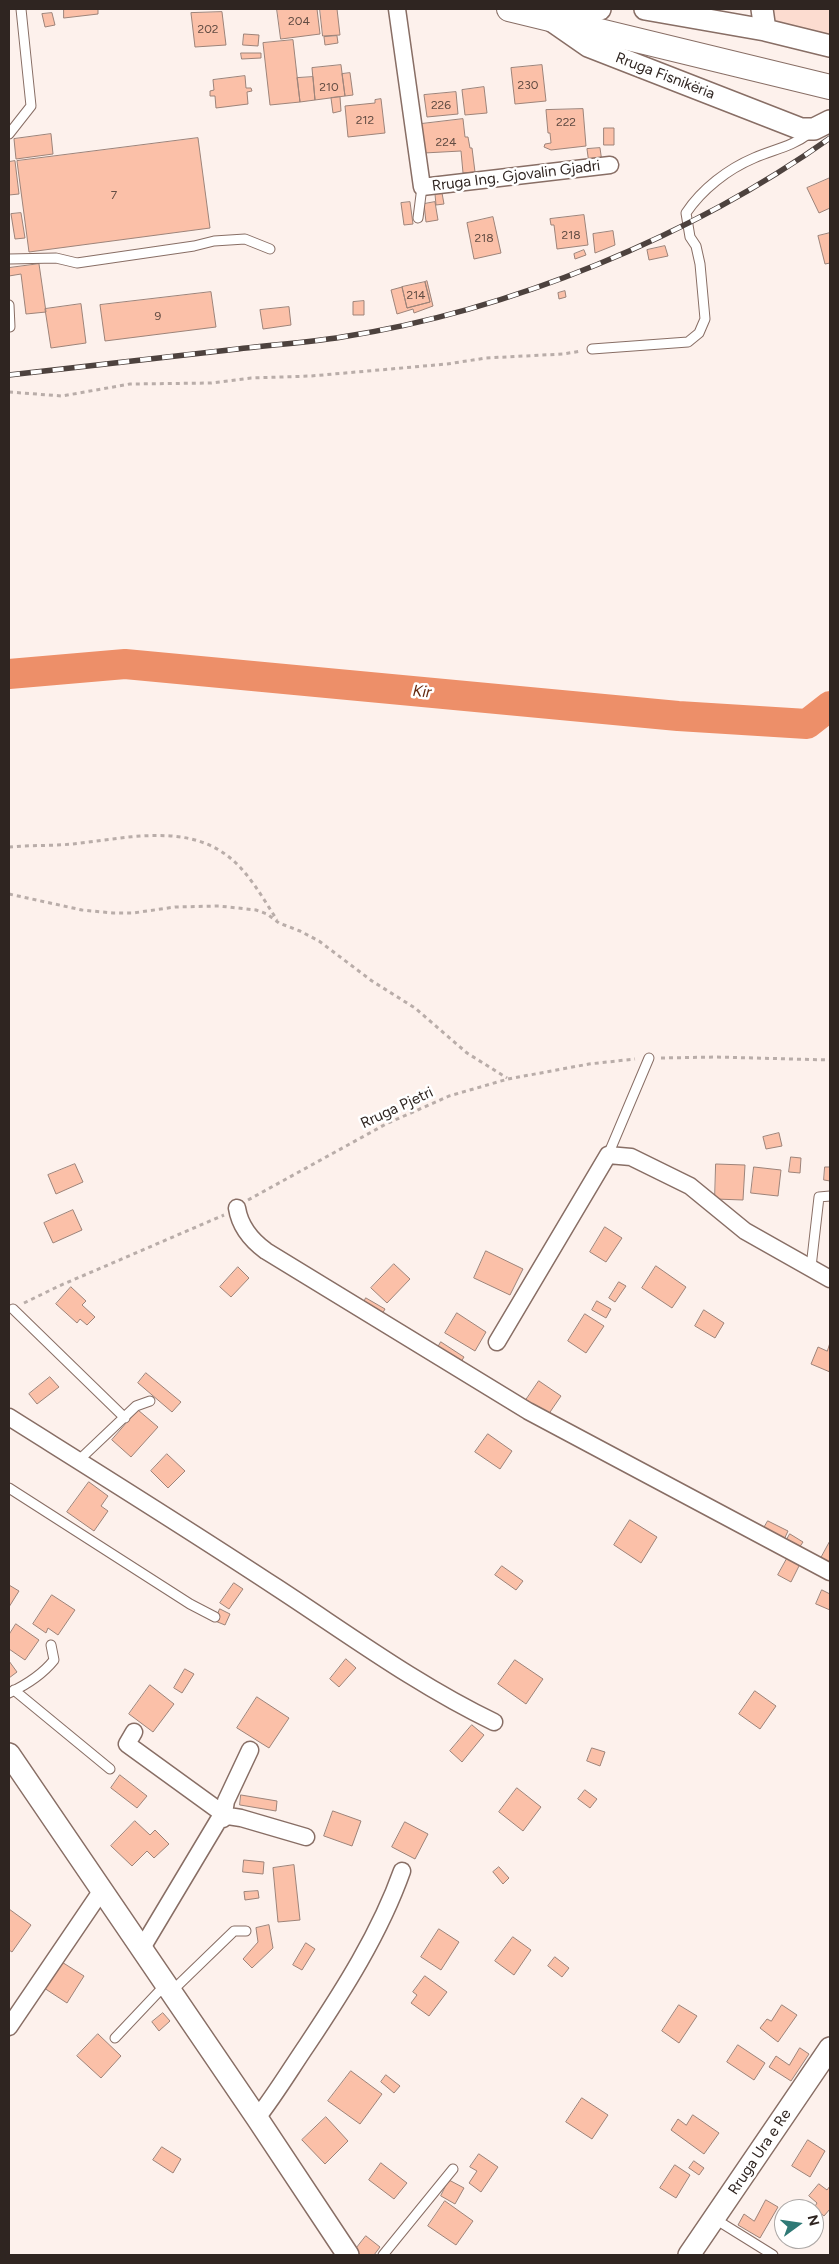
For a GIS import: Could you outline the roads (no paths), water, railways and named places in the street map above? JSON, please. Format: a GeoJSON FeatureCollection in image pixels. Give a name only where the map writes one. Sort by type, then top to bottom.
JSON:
{"type":"FeatureCollection","features":[{"type":"Feature","properties":{"kind":"main road"},"geometry":{"type":"LineString","coordinates":[[509,9],[829,87]]}},
{"type":"Feature","properties":{"kind":"street","name":"Rruga Ing. Gjovalin Gjadri"},"geometry":{"type":"LineString","coordinates":[[397,9],[422,187],[610,165]]}},
{"type":"Feature","properties":{"kind":"street"},"geometry":{"type":"LineString","coordinates":[[552,21],[600,9]]}},
{"type":"Feature","properties":{"kind":"street"},"geometry":{"type":"LineString","coordinates":[[645,9],[765,30],[830,46]]}},
{"type":"Feature","properties":{"kind":"street"},"geometry":{"type":"LineString","coordinates":[[762,9],[765,30]]}},
{"type":"Feature","properties":{"kind":"street","name":"Rruga Fisnikëria"},"geometry":{"type":"LineString","coordinates":[[552,21],[574,37],[603,52],[802,129],[822,125]]}},
{"type":"Feature","properties":{"kind":"street"},"geometry":{"type":"LineString","coordinates":[[497,1342],[608,1155],[631,1157],[661,1170],[690,1186],[745,1231],[812,1266],[830,1279]]}},
{"type":"Feature","properties":{"kind":"street"},"geometry":{"type":"LineString","coordinates":[[237,1208],[245,1231],[266,1251],[528,1411],[830,1572]]}},
{"type":"Feature","properties":{"kind":"street"},"geometry":{"type":"LineString","coordinates":[[9,1417],[275,1586],[455,1704],[494,1722]]}},
{"type":"Feature","properties":{"kind":"street"},"geometry":{"type":"LineString","coordinates":[[134,1732],[126,1744],[218,1810],[223,1818]]}},
{"type":"Feature","properties":{"kind":"street"},"geometry":{"type":"LineString","coordinates":[[223,1818],[226,1802],[250,1750]]}},
{"type":"Feature","properties":{"kind":"street"},"geometry":{"type":"LineString","coordinates":[[9,1754],[258,2118],[342,2253]]}},
{"type":"Feature","properties":{"kind":"street"},"geometry":{"type":"LineString","coordinates":[[142,1948],[218,1821],[228,1816],[241,1818],[306,1837]]}},
{"type":"Feature","properties":{"kind":"street"},"geometry":{"type":"LineString","coordinates":[[258,2118],[329,2012],[364,1953],[395,1891],[402,1871]]}},
{"type":"Feature","properties":{"kind":"street"},"geometry":{"type":"LineString","coordinates":[[9,2027],[102,1890]]}},
{"type":"Feature","properties":{"kind":"street","name":"Rruga Ura e Re"},"geometry":{"type":"LineString","coordinates":[[689,2255],[830,2048]]}},
{"type":"Feature","properties":{"kind":"lane"},"geometry":{"type":"LineString","coordinates":[[9,134],[31,106],[21,9]]}},
{"type":"Feature","properties":{"kind":"lane"},"geometry":{"type":"LineString","coordinates":[[592,349],[688,342],[699,334],[705,319],[702,273],[686,213],[710,186],[737,167],[755,157],[791,146],[822,125]]}},
{"type":"Feature","properties":{"kind":"lane"},"geometry":{"type":"LineString","coordinates":[[418,218],[422,187]]}},
{"type":"Feature","properties":{"kind":"lane"},"geometry":{"type":"LineString","coordinates":[[9,259],[56,258],[77,263],[214,241],[245,240],[270,249]]}},
{"type":"Feature","properties":{"kind":"lane"},"geometry":{"type":"LineString","coordinates":[[9,305],[10,327]]}},
{"type":"Feature","properties":{"kind":"lane"},"geometry":{"type":"LineString","coordinates":[[608,1155],[649,1058]]}},
{"type":"Feature","properties":{"kind":"lane"},"geometry":{"type":"LineString","coordinates":[[812,1266],[819,1197],[830,1196]]}},
{"type":"Feature","properties":{"kind":"lane"},"geometry":{"type":"LineString","coordinates":[[13,1309],[125,1418]]}},
{"type":"Feature","properties":{"kind":"lane"},"geometry":{"type":"LineString","coordinates":[[78,1461],[136,1406],[150,1401]]}},
{"type":"Feature","properties":{"kind":"lane"},"geometry":{"type":"LineString","coordinates":[[9,1488],[190,1604],[215,1617]]}},
{"type":"Feature","properties":{"kind":"lane"},"geometry":{"type":"LineString","coordinates":[[51,1645],[54,1660],[34,1679],[12,1691],[110,1768]]}},
{"type":"Feature","properties":{"kind":"lane"},"geometry":{"type":"LineString","coordinates":[[115,2038],[234,1931],[246,1931]]}},
{"type":"Feature","properties":{"kind":"lane"},"geometry":{"type":"LineString","coordinates":[[382,2255],[452,2169]]}},
{"type":"Feature","properties":{"kind":"lane"},"geometry":{"type":"LineString","coordinates":[[714,2220],[773,2255]]}},
{"type":"Feature","properties":{"kind":"waterway","name":"Kir"},"geometry":{"type":"LineString","coordinates":[[9,674],[125,664],[678,716],[807,724],[830,706]]}},
{"type":"Feature","properties":{"kind":"railway"},"geometry":{"type":"LineString","coordinates":[[9,375],[342,337],[406,325],[470,309],[534,288],[597,264],[659,237],[719,207],[776,174],[830,138]]}}]}
